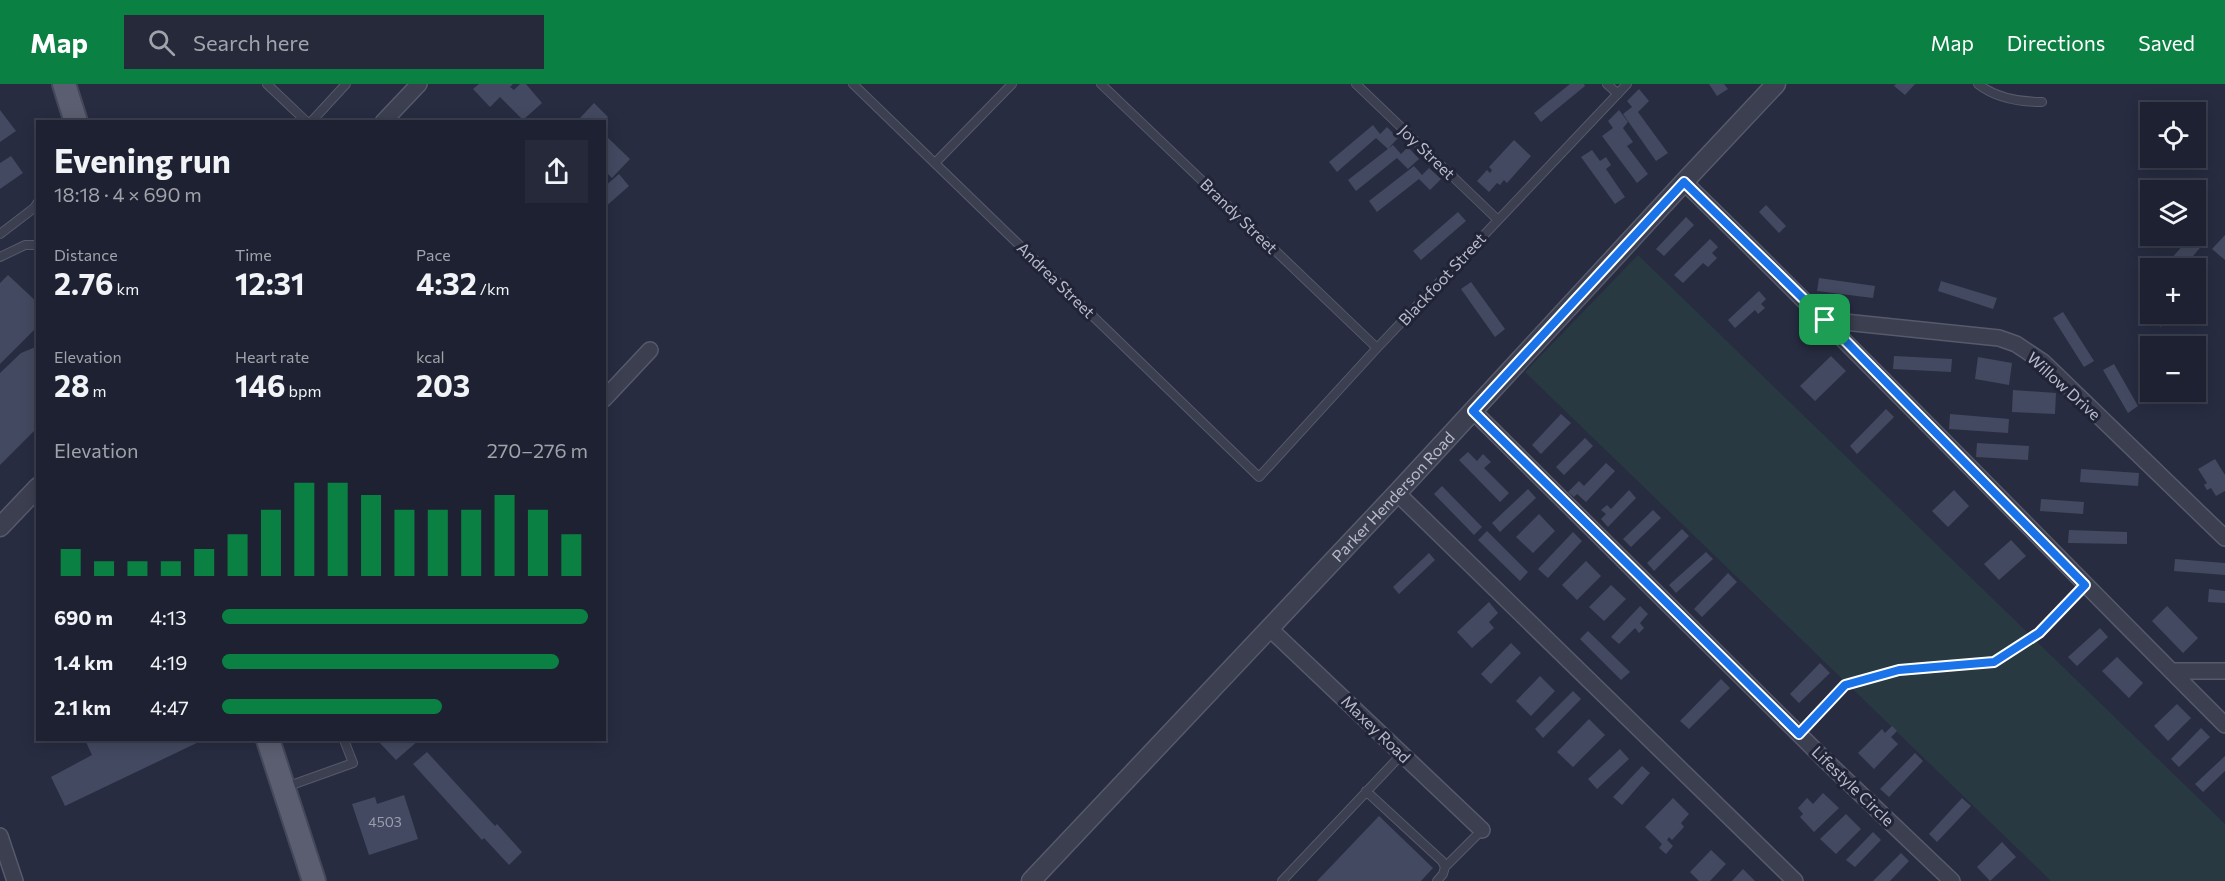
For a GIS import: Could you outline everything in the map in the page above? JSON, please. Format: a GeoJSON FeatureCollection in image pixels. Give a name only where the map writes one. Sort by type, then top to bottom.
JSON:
{"type":"FeatureCollection","features":[{"type":"Feature","properties":{"kind":"main road"},"geometry":{"type":"LineString","coordinates":[[64,84],[75,120]]}},
{"type":"Feature","properties":{"kind":"main road"},"geometry":{"type":"LineString","coordinates":[[268,741],[314,881]]}},
{"type":"Feature","properties":{"kind":"street"},"geometry":{"type":"LineString","coordinates":[[385,120],[419,84]]}},
{"type":"Feature","properties":{"kind":"street","name":"Parker Henderson Road"},"geometry":{"type":"LineString","coordinates":[[1031,881],[1397,493],[1776,84]]}},
{"type":"Feature","properties":{"kind":"street"},"geometry":{"type":"LineString","coordinates":[[1684,182],[1825,320],[2225,725]]}},
{"type":"Feature","properties":{"kind":"street","name":"Willow Drive"},"geometry":{"type":"LineString","coordinates":[[1825,320],[1999,338],[2016,344],[2043,362],[2225,538]]}},
{"type":"Feature","properties":{"kind":"street"},"geometry":{"type":"LineString","coordinates":[[606,395],[650,350]]}},
{"type":"Feature","properties":{"kind":"street","name":"Lifestyle Circle"},"geometry":{"type":"LineString","coordinates":[[1473,411],[1799,734],[1952,881]]}},
{"type":"Feature","properties":{"kind":"street"},"geometry":{"type":"LineString","coordinates":[[0,527],[36,490]]}},
{"type":"Feature","properties":{"kind":"street"},"geometry":{"type":"LineString","coordinates":[[1397,493],[1795,881]]}},
{"type":"Feature","properties":{"kind":"street","name":"Maxey Road"},"geometry":{"type":"LineString","coordinates":[[1269,628],[1482,830]]}},
{"type":"Feature","properties":{"kind":"street"},"geometry":{"type":"LineString","coordinates":[[2171,671],[2225,671]]}},
{"type":"Feature","properties":{"kind":"street"},"geometry":{"type":"LineString","coordinates":[[0,836],[15,881]]}},
{"type":"Feature","properties":{"kind":"lane"},"geometry":{"type":"LineString","coordinates":[[267,84],[307,120]]}},
{"type":"Feature","properties":{"kind":"lane"},"geometry":{"type":"LineString","coordinates":[[311,120],[346,84]]}},
{"type":"Feature","properties":{"kind":"lane","name":"Andrea Street"},"geometry":{"type":"LineString","coordinates":[[853,84],[1259,477]]}},
{"type":"Feature","properties":{"kind":"lane"},"geometry":{"type":"LineString","coordinates":[[935,163],[1012,84]]}},
{"type":"Feature","properties":{"kind":"lane","name":"Brandy Street"},"geometry":{"type":"LineString","coordinates":[[1101,84],[1377,348]]}},
{"type":"Feature","properties":{"kind":"lane","name":"Joy Street"},"geometry":{"type":"LineString","coordinates":[[1356,84],[1498,220]]}},
{"type":"Feature","properties":{"kind":"lane"},"geometry":{"type":"LineString","coordinates":[[1607,84],[1618,94]]}},
{"type":"Feature","properties":{"kind":"lane","name":"Blackfoot Street"},"geometry":{"type":"LineString","coordinates":[[1259,477],[1377,348],[1627,84]]}},
{"type":"Feature","properties":{"kind":"lane"},"geometry":{"type":"LineString","coordinates":[[1978,84],[1998,95],[2022,102],[2042,102]]}},
{"type":"Feature","properties":{"kind":"lane"},"geometry":{"type":"LineString","coordinates":[[0,234],[36,205]]}},
{"type":"Feature","properties":{"kind":"lane"},"geometry":{"type":"LineString","coordinates":[[0,257],[25,245],[36,244]]}},
{"type":"Feature","properties":{"kind":"lane"},"geometry":{"type":"LineString","coordinates":[[1799,734],[1845,685],[1899,670],[1994,662],[2039,633],[2085,585]]}},
{"type":"Feature","properties":{"kind":"lane"},"geometry":{"type":"LineString","coordinates":[[285,788],[353,763],[344,741]]}},
{"type":"Feature","properties":{"kind":"lane"},"geometry":{"type":"LineString","coordinates":[[1282,881],[1402,754]]}},
{"type":"Feature","properties":{"kind":"lane"},"geometry":{"type":"LineString","coordinates":[[1366,791],[1442,861],[1445,867]]}},
{"type":"Feature","properties":{"kind":"lane"},"geometry":{"type":"LineString","coordinates":[[1437,881],[1445,867],[1482,830]]}},
{"type":"Feature","properties":{"kind":"shaded area"},"geometry":{"type":"Polygon","coordinates":[[[1638,255],[2225,824],[2225,881],[2051,881],[1525,372],[1638,255]]]}},
{"type":"Feature","properties":{"kind":"building"},"geometry":{"type":"Polygon","coordinates":[[[479,84],[513,84],[510,87],[514,90],[520,84],[526,84],[542,103],[523,120],[500,97],[490,107],[473,89],[479,84]]]}},
{"type":"Feature","properties":{"kind":"building"},"geometry":{"type":"Polygon","coordinates":[[[1570,84],[1584,84],[1585,86],[1541,122],[1534,113],[1570,84]]]}},
{"type":"Feature","properties":{"kind":"building"},"geometry":{"type":"Polygon","coordinates":[[[1709,84],[1724,84],[1728,89],[1717,96],[1709,84]]]}},
{"type":"Feature","properties":{"kind":"building"},"geometry":{"type":"Polygon","coordinates":[[[1896,84],[1915,84],[1905,95],[1894,86],[1896,84]]]}},
{"type":"Feature","properties":{"kind":"building"},"geometry":{"type":"Polygon","coordinates":[[[1639,89],[1649,101],[1638,112],[1668,153],[1656,161],[1623,114],[1632,107],[1627,101],[1639,89]]]}},
{"type":"Feature","properties":{"kind":"building"},"geometry":{"type":"Polygon","coordinates":[[[594,103],[608,117],[605,120],[579,119],[594,103]]]}},
{"type":"Feature","properties":{"kind":"building"},"geometry":{"type":"Polygon","coordinates":[[[0,110],[16,131],[0,142],[0,110]]]}},
{"type":"Feature","properties":{"kind":"building"},"geometry":{"type":"Polygon","coordinates":[[[1619,110],[1628,122],[1623,128],[1633,142],[1627,146],[1648,174],[1637,183],[1602,136],[1613,128],[1608,121],[1619,110]]]}},
{"type":"Feature","properties":{"kind":"building"},"geometry":{"type":"Polygon","coordinates":[[[1373,125],[1380,134],[1387,127],[1398,138],[1388,149],[1376,138],[1337,172],[1329,162],[1373,125]]]}},
{"type":"Feature","properties":{"kind":"building"},"geometry":{"type":"Polygon","coordinates":[[[606,136],[630,159],[612,178],[606,172],[608,166],[606,164],[606,136]]]}},
{"type":"Feature","properties":{"kind":"building"},"geometry":{"type":"Polygon","coordinates":[[[1514,140],[1531,156],[1507,183],[1504,180],[1500,185],[1497,183],[1489,192],[1477,181],[1487,170],[1490,173],[1492,170],[1489,167],[1514,140]]]}},
{"type":"Feature","properties":{"kind":"building"},"geometry":{"type":"Polygon","coordinates":[[[1393,145],[1401,154],[1408,147],[1419,159],[1408,169],[1397,158],[1356,191],[1348,180],[1393,145]]]}},
{"type":"Feature","properties":{"kind":"building"},"geometry":{"type":"Polygon","coordinates":[[[1592,150],[1600,161],[1606,157],[1611,165],[1606,169],[1625,197],[1615,204],[1581,157],[1592,150]]]}},
{"type":"Feature","properties":{"kind":"building"},"geometry":{"type":"Polygon","coordinates":[[[11,156],[23,173],[0,189],[0,163],[11,156]]]}},
{"type":"Feature","properties":{"kind":"building"},"geometry":{"type":"Polygon","coordinates":[[[1414,166],[1422,175],[1429,168],[1441,179],[1430,190],[1419,179],[1377,212],[1369,201],[1414,166]]]}},
{"type":"Feature","properties":{"kind":"building"},"geometry":{"type":"Polygon","coordinates":[[[619,174],[629,186],[606,206],[606,185],[619,174]]]}},
{"type":"Feature","properties":{"kind":"building"},"geometry":{"type":"Polygon","coordinates":[[[1766,205],[1786,226],[1779,233],[1759,212],[1766,205]]]}},
{"type":"Feature","properties":{"kind":"building"},"geometry":{"type":"Polygon","coordinates":[[[1458,212],[1466,221],[1421,260],[1413,251],[1458,212]]]}},
{"type":"Feature","properties":{"kind":"building"},"geometry":{"type":"Polygon","coordinates":[[[1686,217],[1694,225],[1664,256],[1656,249],[1686,217]]]}},
{"type":"Feature","properties":{"kind":"building"},"geometry":{"type":"Polygon","coordinates":[[[2225,235],[2225,260],[2212,249],[2225,235]]]}},
{"type":"Feature","properties":{"kind":"building"},"geometry":{"type":"Polygon","coordinates":[[[1710,239],[1718,247],[1712,253],[1717,258],[1708,267],[1703,263],[1683,283],[1674,275],[1710,239]]]}},
{"type":"Feature","properties":{"kind":"building"},"geometry":{"type":"Polygon","coordinates":[[[2182,246],[2201,246],[2191,258],[2172,258],[2182,246]]]}},
{"type":"Feature","properties":{"kind":"building"},"geometry":{"type":"Polygon","coordinates":[[[8,275],[36,301],[36,328],[0,364],[0,283],[8,275]]]}},
{"type":"Feature","properties":{"kind":"building"},"geometry":{"type":"Polygon","coordinates":[[[1819,278],[1875,286],[1873,298],[1817,291],[1819,278]]]}},
{"type":"Feature","properties":{"kind":"building"},"geometry":{"type":"Polygon","coordinates":[[[1941,281],[1997,298],[1993,309],[1938,291],[1941,281]]]}},
{"type":"Feature","properties":{"kind":"building"},"geometry":{"type":"Polygon","coordinates":[[[1471,282],[1505,329],[1495,337],[1461,289],[1471,282]]]}},
{"type":"Feature","properties":{"kind":"building"},"geometry":{"type":"Polygon","coordinates":[[[1759,291],[1766,299],[1761,304],[1765,308],[1758,314],[1755,310],[1735,328],[1728,320],[1759,291]]]}},
{"type":"Feature","properties":{"kind":"building"},"geometry":{"type":"Polygon","coordinates":[[[2063,312],[2094,361],[2084,367],[2053,318],[2063,312]]]}},
{"type":"Feature","properties":{"kind":"building"},"geometry":{"type":"Polygon","coordinates":[[[36,347],[36,429],[0,465],[0,373],[21,353],[36,347]]]}},
{"type":"Feature","properties":{"kind":"building"},"geometry":{"type":"Polygon","coordinates":[[[1831,356],[1846,371],[1815,401],[1800,386],[1831,356]]]}},
{"type":"Feature","properties":{"kind":"building"},"geometry":{"type":"Polygon","coordinates":[[[1894,356],[1952,359],[1951,372],[1893,369],[1894,356]]]}},
{"type":"Feature","properties":{"kind":"building"},"geometry":{"type":"Polygon","coordinates":[[[1978,357],[2012,363],[2009,385],[1975,379],[1978,357]]]}},
{"type":"Feature","properties":{"kind":"building"},"geometry":{"type":"Polygon","coordinates":[[[2114,364],[2138,406],[2128,413],[2103,370],[2114,364]]]}},
{"type":"Feature","properties":{"kind":"building"},"geometry":{"type":"Polygon","coordinates":[[[2013,390],[2056,393],[2055,414],[2012,412],[2013,390]]]}},
{"type":"Feature","properties":{"kind":"building"},"geometry":{"type":"Polygon","coordinates":[[[1886,409],[1894,417],[1857,454],[1850,446],[1886,409]]]}},
{"type":"Feature","properties":{"kind":"building"},"geometry":{"type":"Polygon","coordinates":[[[1561,414],[1571,423],[1541,454],[1532,445],[1561,414]]]}},
{"type":"Feature","properties":{"kind":"building"},"geometry":{"type":"Polygon","coordinates":[[[1950,414],[2009,419],[2008,433],[1949,429],[1950,414]]]}},
{"type":"Feature","properties":{"kind":"building"},"geometry":{"type":"Polygon","coordinates":[[[1585,438],[1593,446],[1564,475],[1556,467],[1585,438]]]}},
{"type":"Feature","properties":{"kind":"building"},"geometry":{"type":"Polygon","coordinates":[[[1977,443],[2029,446],[2028,460],[1976,457],[1977,443]]]}},
{"type":"Feature","properties":{"kind":"building"},"geometry":{"type":"Polygon","coordinates":[[[1468,452],[1477,461],[1483,454],[1491,462],[1484,468],[1509,493],[1500,502],[1459,460],[1468,452]]]}},
{"type":"Feature","properties":{"kind":"building"},"geometry":{"type":"Polygon","coordinates":[[[2215,459],[2225,475],[2225,491],[2216,496],[2211,488],[2207,490],[2204,485],[2207,483],[2198,469],[2215,459]]]}},
{"type":"Feature","properties":{"kind":"building"},"geometry":{"type":"Polygon","coordinates":[[[1606,463],[1615,471],[1586,502],[1577,494],[1574,497],[1568,492],[1579,481],[1584,486],[1606,463]]]}},
{"type":"Feature","properties":{"kind":"building"},"geometry":{"type":"Polygon","coordinates":[[[2081,469],[2139,473],[2138,486],[2080,482],[2081,469]]]}},
{"type":"Feature","properties":{"kind":"building"},"geometry":{"type":"Polygon","coordinates":[[[1442,486],[1482,527],[1474,535],[1434,494],[1442,486]]]}},
{"type":"Feature","properties":{"kind":"building"},"geometry":{"type":"Polygon","coordinates":[[[1528,489],[1536,498],[1500,532],[1492,523],[1528,489]]]}},
{"type":"Feature","properties":{"kind":"building"},"geometry":{"type":"Polygon","coordinates":[[[1629,490],[1636,498],[1608,527],[1601,519],[1606,514],[1601,510],[1607,505],[1611,509],[1629,490]]]}},
{"type":"Feature","properties":{"kind":"building"},"geometry":{"type":"Polygon","coordinates":[[[1954,490],[1969,506],[1948,527],[1932,511],[1954,490]]]}},
{"type":"Feature","properties":{"kind":"building"},"geometry":{"type":"Polygon","coordinates":[[[2041,499],[2084,502],[2083,514],[2040,511],[2041,499]]]}},
{"type":"Feature","properties":{"kind":"building"},"geometry":{"type":"Polygon","coordinates":[[[1653,510],[1661,518],[1631,547],[1623,539],[1653,510]]]}},
{"type":"Feature","properties":{"kind":"building"},"geometry":{"type":"Polygon","coordinates":[[[1539,514],[1555,531],[1533,553],[1516,537],[1539,514]]]}},
{"type":"Feature","properties":{"kind":"building"},"geometry":{"type":"Polygon","coordinates":[[[1682,529],[1689,536],[1654,571],[1647,563],[1682,529]]]}},
{"type":"Feature","properties":{"kind":"building"},"geometry":{"type":"Polygon","coordinates":[[[2069,530],[2127,532],[2127,544],[2068,543],[2069,530]]]}},
{"type":"Feature","properties":{"kind":"building"},"geometry":{"type":"Polygon","coordinates":[[[1487,531],[1528,572],[1520,581],[1478,540],[1487,531]]]}},
{"type":"Feature","properties":{"kind":"building"},"geometry":{"type":"Polygon","coordinates":[[[1573,532],[1582,541],[1548,578],[1538,569],[1573,532]]]}},
{"type":"Feature","properties":{"kind":"building"},"geometry":{"type":"Polygon","coordinates":[[[2011,540],[2026,556],[1999,580],[1984,564],[2011,540]]]}},
{"type":"Feature","properties":{"kind":"building"},"geometry":{"type":"Polygon","coordinates":[[[1706,552],[1713,559],[1676,593],[1669,585],[1706,552]]]}},
{"type":"Feature","properties":{"kind":"building"},"geometry":{"type":"Polygon","coordinates":[[[1429,553],[1435,560],[1399,594],[1393,587],[1429,553]]]}},
{"type":"Feature","properties":{"kind":"building"},"geometry":{"type":"Polygon","coordinates":[[[2175,559],[2225,563],[2225,575],[2174,571],[2175,559]]]}},
{"type":"Feature","properties":{"kind":"building"},"geometry":{"type":"Polygon","coordinates":[[[1586,561],[1601,576],[1577,600],[1562,585],[1586,561]]]}},
{"type":"Feature","properties":{"kind":"building"},"geometry":{"type":"Polygon","coordinates":[[[1728,573],[1737,582],[1702,617],[1694,609],[1728,573]]]}},
{"type":"Feature","properties":{"kind":"building"},"geometry":{"type":"Polygon","coordinates":[[[1611,585],[1626,599],[1604,621],[1589,607],[1611,585]]]}},
{"type":"Feature","properties":{"kind":"building"},"geometry":{"type":"Polygon","coordinates":[[[2209,589],[2225,591],[2225,603],[2208,602],[2209,589]]]}},
{"type":"Feature","properties":{"kind":"building"},"geometry":{"type":"Polygon","coordinates":[[[1489,602],[1498,613],[1489,622],[1494,628],[1472,648],[1457,632],[1489,602]]]}},
{"type":"Feature","properties":{"kind":"building"},"geometry":{"type":"Polygon","coordinates":[[[1640,606],[1648,614],[1640,623],[1644,628],[1639,633],[1635,628],[1619,644],[1611,637],[1640,606]]]}},
{"type":"Feature","properties":{"kind":"building"},"geometry":{"type":"Polygon","coordinates":[[[2167,606],[2198,638],[2183,653],[2152,621],[2167,606]]]}},
{"type":"Feature","properties":{"kind":"building"},"geometry":{"type":"Polygon","coordinates":[[[2100,628],[2108,637],[2077,666],[2068,657],[2100,628]]]}},
{"type":"Feature","properties":{"kind":"building"},"geometry":{"type":"Polygon","coordinates":[[[1588,631],[1630,672],[1621,680],[1580,639],[1588,631]]]}},
{"type":"Feature","properties":{"kind":"building"},"geometry":{"type":"Polygon","coordinates":[[[1511,643],[1521,653],[1491,684],[1481,674],[1511,643]]]}},
{"type":"Feature","properties":{"kind":"building"},"geometry":{"type":"Polygon","coordinates":[[[2117,657],[2143,683],[2129,698],[2102,671],[2117,657]]]}},
{"type":"Feature","properties":{"kind":"building"},"geometry":{"type":"Polygon","coordinates":[[[1820,663],[1830,673],[1799,703],[1790,694],[1820,663]]]}},
{"type":"Feature","properties":{"kind":"building"},"geometry":{"type":"Polygon","coordinates":[[[1540,676],[1555,691],[1531,716],[1516,701],[1540,676]]]}},
{"type":"Feature","properties":{"kind":"building"},"geometry":{"type":"Polygon","coordinates":[[[1721,679],[1730,688],[1689,729],[1680,721],[1721,679]]]}},
{"type":"Feature","properties":{"kind":"building"},"geometry":{"type":"Polygon","coordinates":[[[1573,691],[1581,699],[1543,738],[1535,729],[1573,691]]]}},
{"type":"Feature","properties":{"kind":"building"},"geometry":{"type":"Polygon","coordinates":[[[2177,704],[2191,718],[2168,741],[2154,726],[2177,704]]]}},
{"type":"Feature","properties":{"kind":"building"},"geometry":{"type":"Polygon","coordinates":[[[1589,719],[1605,735],[1573,767],[1557,752],[1589,719]]]}},
{"type":"Feature","properties":{"kind":"building"},"geometry":{"type":"Polygon","coordinates":[[[1892,726],[1897,731],[1891,737],[1898,744],[1874,769],[1858,753],[1882,729],[1885,733],[1892,726]]]}},
{"type":"Feature","properties":{"kind":"building"},"geometry":{"type":"Polygon","coordinates":[[[2201,728],[2210,737],[2179,767],[2171,759],[2201,728]]]}},
{"type":"Feature","properties":{"kind":"building"},"geometry":{"type":"Polygon","coordinates":[[[85,741],[201,741],[65,806],[51,777],[92,755],[85,741]]]}},
{"type":"Feature","properties":{"kind":"building"},"geometry":{"type":"Polygon","coordinates":[[[378,741],[418,741],[396,760],[378,741]]]}},
{"type":"Feature","properties":{"kind":"building"},"geometry":{"type":"Polygon","coordinates":[[[1620,749],[1629,759],[1597,789],[1588,779],[1620,749]]]}},
{"type":"Feature","properties":{"kind":"building"},"geometry":{"type":"Polygon","coordinates":[[[427,752],[522,852],[509,865],[484,838],[482,840],[413,764],[427,752]]]}},
{"type":"Feature","properties":{"kind":"building"},"geometry":{"type":"Polygon","coordinates":[[[1915,753],[1923,761],[1889,797],[1880,789],[1915,753]]]}},
{"type":"Feature","properties":{"kind":"building"},"geometry":{"type":"Polygon","coordinates":[[[2225,756],[2225,771],[2203,792],[2195,784],[2225,756]]]}},
{"type":"Feature","properties":{"kind":"building"},"geometry":{"type":"Polygon","coordinates":[[[1642,766],[1650,773],[1622,805],[1613,797],[1642,766]]]}},
{"type":"Feature","properties":{"kind":"building"},"geometry":{"type":"Polygon","coordinates":[[[1823,793],[1839,808],[1814,832],[1800,817],[1803,814],[1798,808],[1807,798],[1813,804],[1823,793]]]}},
{"type":"Feature","properties":{"kind":"building"},"geometry":{"type":"Polygon","coordinates":[[[404,795],[418,839],[369,855],[352,804],[375,797],[377,804],[404,795]]]}},
{"type":"Feature","properties":{"kind":"building"},"geometry":{"type":"Polygon","coordinates":[[[1673,798],[1689,814],[1681,823],[1684,827],[1672,840],[1669,837],[1667,840],[1673,846],[1666,854],[1659,848],[1662,844],[1645,827],[1673,798]]]}},
{"type":"Feature","properties":{"kind":"building"},"geometry":{"type":"Polygon","coordinates":[[[1962,798],[1971,806],[1937,842],[1929,834],[1962,798]]]}},
{"type":"Feature","properties":{"kind":"building"},"geometry":{"type":"Polygon","coordinates":[[[1846,814],[1861,829],[1836,854],[1820,839],[1846,814]]]}},
{"type":"Feature","properties":{"kind":"building"},"geometry":{"type":"Polygon","coordinates":[[[1379,816],[1433,868],[1421,881],[1317,881],[1379,816]]]}},
{"type":"Feature","properties":{"kind":"building"},"geometry":{"type":"Polygon","coordinates":[[[1873,832],[1881,840],[1855,867],[1846,860],[1873,832]]]}},
{"type":"Feature","properties":{"kind":"building"},"geometry":{"type":"Polygon","coordinates":[[[2002,842],[2016,857],[1990,881],[1977,867],[2002,842]]]}},
{"type":"Feature","properties":{"kind":"building"},"geometry":{"type":"Polygon","coordinates":[[[1711,850],[1726,864],[1710,881],[1699,881],[1690,872],[1711,850]]]}},
{"type":"Feature","properties":{"kind":"building"},"geometry":{"type":"Polygon","coordinates":[[[1901,853],[1909,861],[1890,881],[1873,881],[1901,853]]]}},
{"type":"Feature","properties":{"kind":"building"},"geometry":{"type":"Polygon","coordinates":[[[1743,869],[1755,881],[1732,881],[1743,869]]]}},
{"type":"Feature","properties":{"kind":"route"},"geometry":{"type":"LineString","coordinates":[[1684,182],[1825,320],[2085,585],[2039,633],[1994,662],[1899,670],[1845,685],[1799,734],[1473,411],[1684,182]]}}]}
